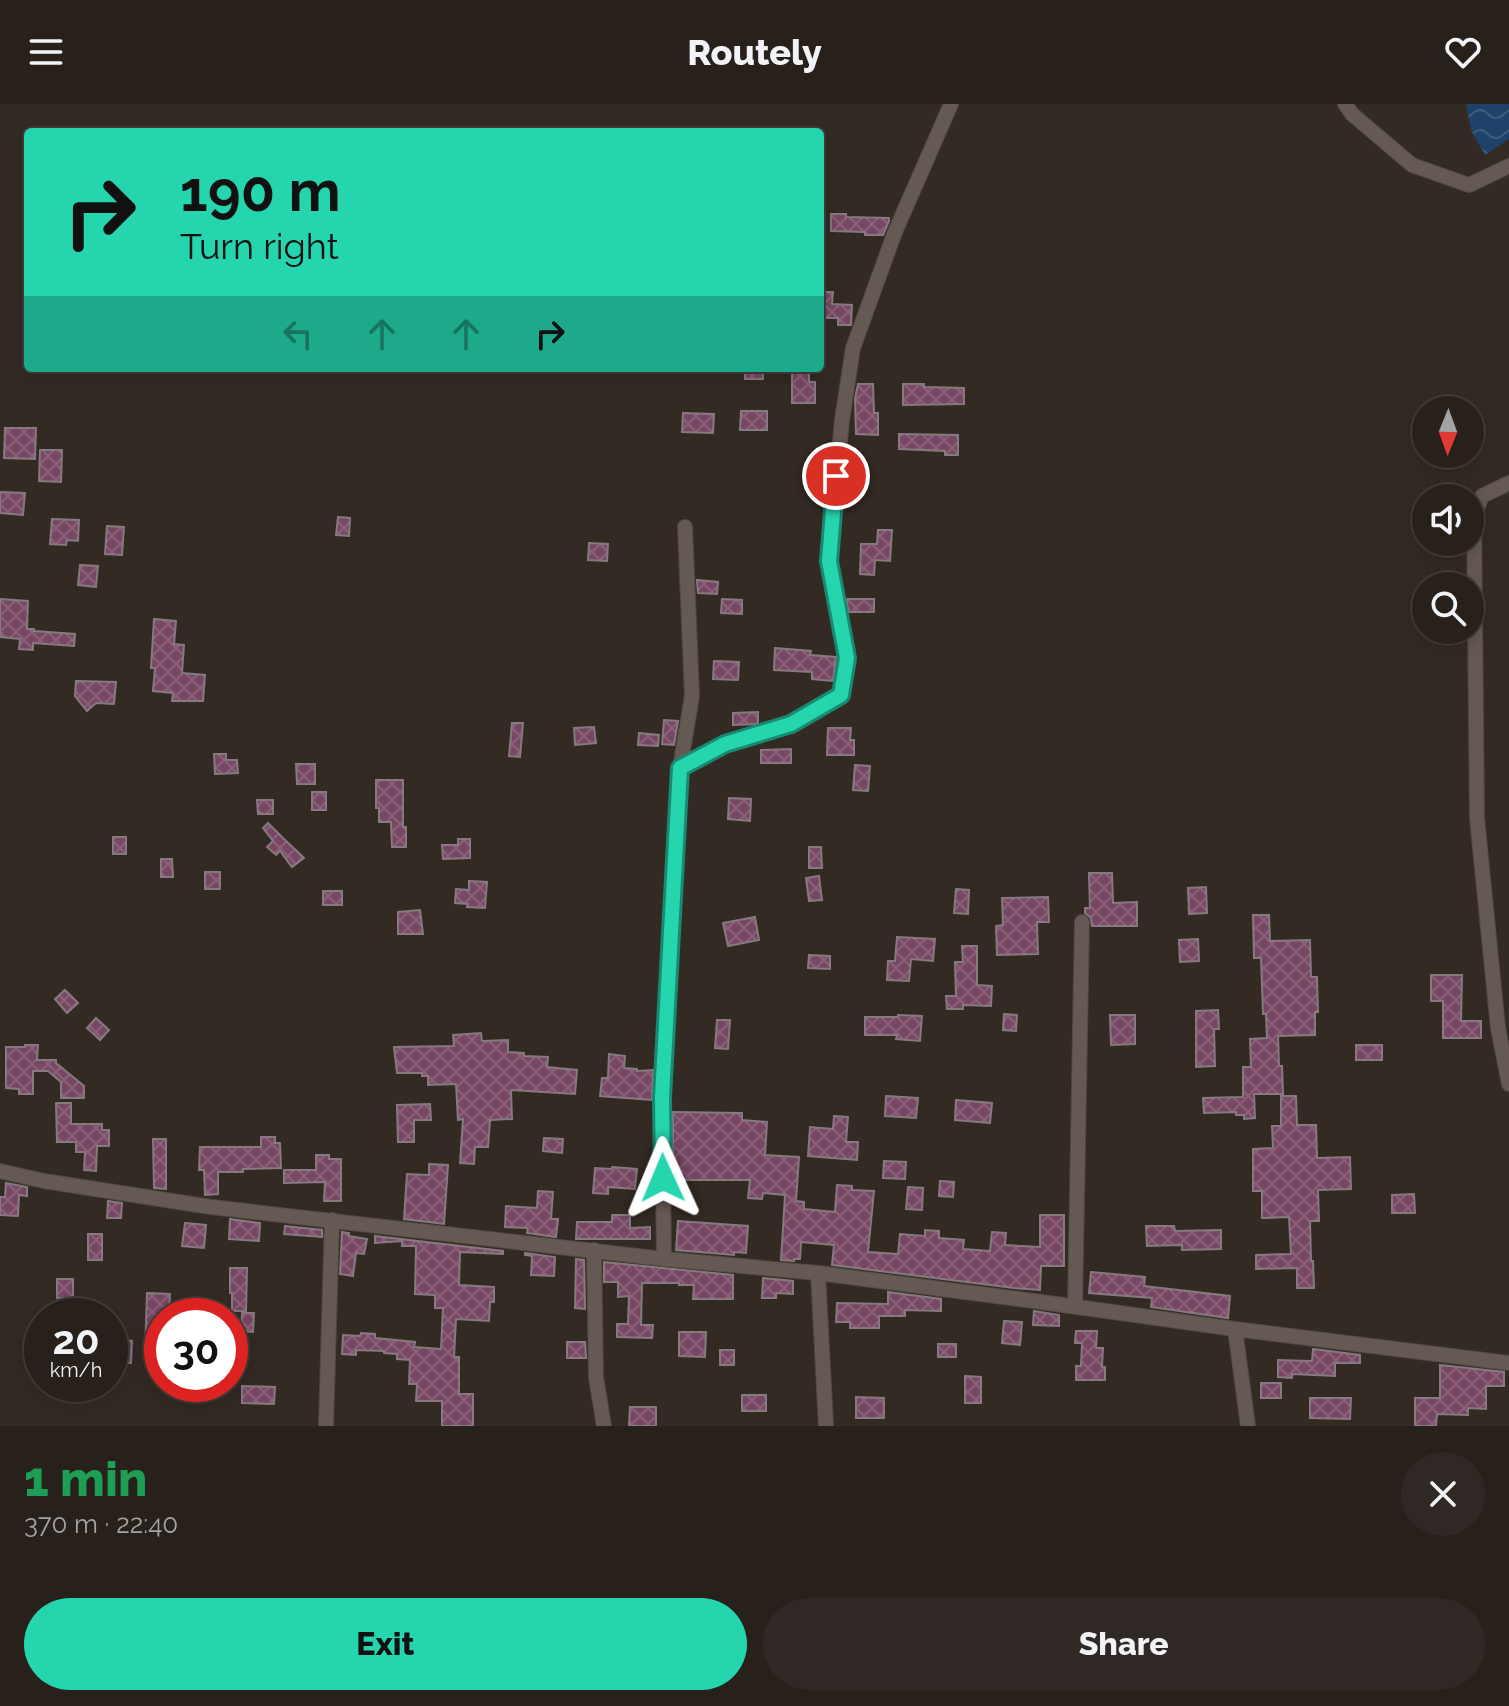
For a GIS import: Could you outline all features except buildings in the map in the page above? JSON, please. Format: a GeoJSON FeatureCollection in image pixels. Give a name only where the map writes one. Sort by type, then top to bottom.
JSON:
{"type":"FeatureCollection","features":[{"type":"Feature","properties":{"kind":"street"},"geometry":{"type":"LineString","coordinates":[[680,768],[725,744],[791,724],[841,695],[847,658],[829,561],[842,420],[853,348],[895,232],[951,104]]}},
{"type":"Feature","properties":{"kind":"street"},"geometry":{"type":"LineString","coordinates":[[1345,104],[1352,114],[1412,165],[1469,185],[1509,166]]}},
{"type":"Feature","properties":{"kind":"street"},"geometry":{"type":"LineString","coordinates":[[1509,483],[1482,496],[1474,516],[1477,818],[1498,1028],[1509,1084]]}},
{"type":"Feature","properties":{"kind":"street"},"geometry":{"type":"LineString","coordinates":[[664,1259],[662,1097],[680,768],[692,696],[685,527]]}},
{"type":"Feature","properties":{"kind":"street"},"geometry":{"type":"LineString","coordinates":[[1075,1306],[1082,922]]}},
{"type":"Feature","properties":{"kind":"street"},"geometry":{"type":"LineString","coordinates":[[0,1171],[44,1181],[211,1207],[664,1259],[818,1273],[1509,1363]]}},
{"type":"Feature","properties":{"kind":"street"},"geometry":{"type":"LineString","coordinates":[[326,1426],[332,1220]]}},
{"type":"Feature","properties":{"kind":"street"},"geometry":{"type":"LineString","coordinates":[[594,1250],[596,1377],[604,1426]]}},
{"type":"Feature","properties":{"kind":"street"},"geometry":{"type":"LineString","coordinates":[[818,1273],[826,1426]]}},
{"type":"Feature","properties":{"kind":"street"},"geometry":{"type":"LineString","coordinates":[[1235,1329],[1248,1426]]}},
{"type":"Feature","properties":{"kind":"water"},"geometry":{"type":"Polygon","coordinates":[[[1466,104],[1509,104],[1509,139],[1485,155],[1471,130],[1466,104]]]}},
{"type":"Feature","properties":{"kind":"route"},"geometry":{"type":"LineString","coordinates":[[663,1178],[662,1097],[680,768],[725,744],[791,724],[841,695],[847,658],[829,561],[836,476]]}}]}
